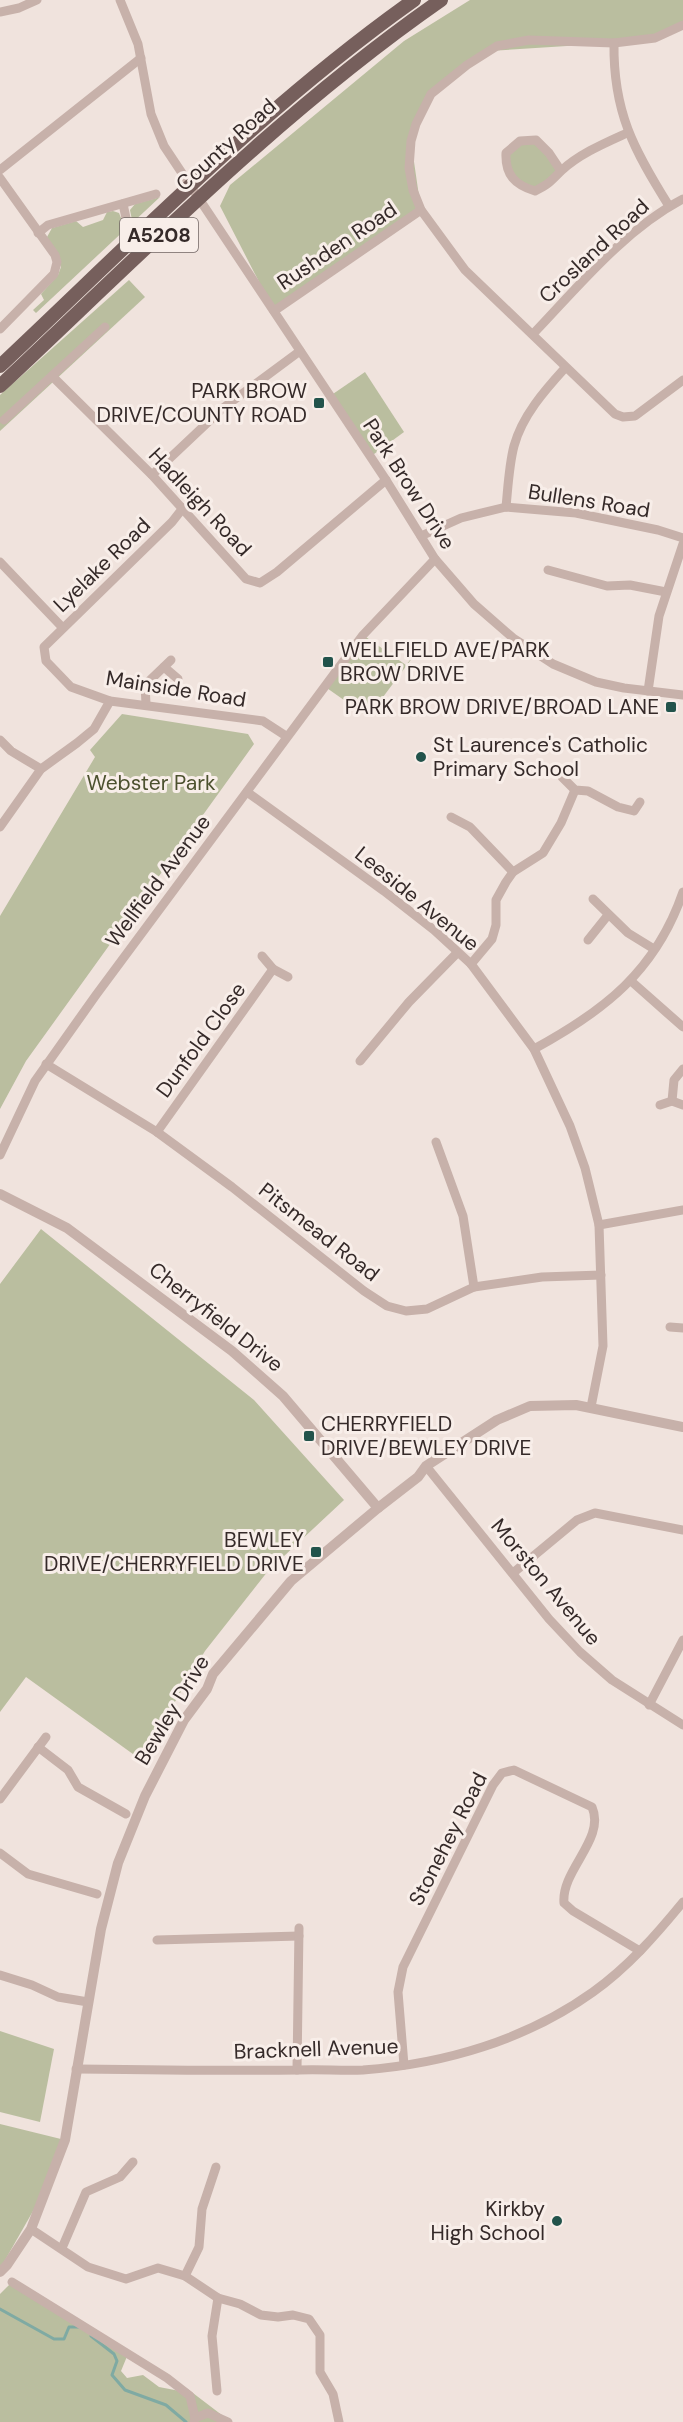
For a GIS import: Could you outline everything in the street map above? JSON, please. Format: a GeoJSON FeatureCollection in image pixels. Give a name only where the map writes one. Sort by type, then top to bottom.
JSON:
{"type":"FeatureCollection","features":[{"type":"Feature","properties":{"kind":"main road","name":"County Road"},"geometry":{"type":"LineString","coordinates":[[0,366],[190,184],[306,82],[414,0]]}},
{"type":"Feature","properties":{"kind":"main road","name":"County Road"},"geometry":{"type":"LineString","coordinates":[[0,386],[198,198],[322,89],[441,0]]}},
{"type":"Feature","properties":{"kind":"street"},"geometry":{"type":"LineString","coordinates":[[0,12],[19,8],[37,0]]}},
{"type":"Feature","properties":{"kind":"street","name":"Park Brow Drive"},"geometry":{"type":"LineString","coordinates":[[120,0],[134,32],[151,114],[157,132],[198,198],[386,480],[435,559],[474,604],[513,638],[545,659],[596,682],[683,695]]}},
{"type":"Feature","properties":{"kind":"street"},"geometry":{"type":"LineString","coordinates":[[683,25],[655,38],[614,44],[529,40],[497,46],[467,65],[431,94],[416,124],[409,168],[413,190],[421,210],[465,270],[615,414],[623,417],[635,416],[683,380]]}},
{"type":"Feature","properties":{"kind":"street"},"geometry":{"type":"LineString","coordinates":[[614,44],[614,74],[627,133],[669,206]]}},
{"type":"Feature","properties":{"kind":"street"},"geometry":{"type":"LineString","coordinates":[[0,170],[141,58]]}},
{"type":"Feature","properties":{"kind":"street"},"geometry":{"type":"LineString","coordinates":[[561,171],[549,153],[536,140],[520,141],[506,153],[505,167],[522,187],[535,191],[554,181],[561,171],[593,149],[627,133]]}},
{"type":"Feature","properties":{"kind":"street"},"geometry":{"type":"LineString","coordinates":[[0,178],[57,259],[56,271],[0,329]]}},
{"type":"Feature","properties":{"kind":"street"},"geometry":{"type":"LineString","coordinates":[[38,233],[48,225],[156,194]]}},
{"type":"Feature","properties":{"kind":"street","name":"Crosland Road"},"geometry":{"type":"LineString","coordinates":[[533,334],[626,241],[669,206],[683,199]]}},
{"type":"Feature","properties":{"kind":"street"},"geometry":{"type":"LineString","coordinates":[[123,204],[126,218]]}},
{"type":"Feature","properties":{"kind":"street","name":"Rushden Road"},"geometry":{"type":"LineString","coordinates":[[274,311],[421,210]]}},
{"type":"Feature","properties":{"kind":"street"},"geometry":{"type":"LineString","coordinates":[[4,420],[105,327]]}},
{"type":"Feature","properties":{"kind":"street"},"geometry":{"type":"LineString","coordinates":[[152,475],[223,408],[300,351]]}},
{"type":"Feature","properties":{"kind":"street"},"geometry":{"type":"LineString","coordinates":[[506,507],[514,445],[525,421],[545,390],[565,368]]}},
{"type":"Feature","properties":{"kind":"street","name":"Hadleigh Road"},"geometry":{"type":"LineString","coordinates":[[52,376],[152,475],[246,579],[260,583],[277,573],[386,480]]}},
{"type":"Feature","properties":{"kind":"street","name":"Bullens Road"},"geometry":{"type":"LineString","coordinates":[[421,536],[461,518],[506,507],[576,513],[658,530],[683,538]]}},
{"type":"Feature","properties":{"kind":"street","name":"Lyelake Road"},"geometry":{"type":"LineString","coordinates":[[44,647],[172,522],[183,508]]}},
{"type":"Feature","properties":{"kind":"street"},"geometry":{"type":"LineString","coordinates":[[648,691],[659,616],[683,544]]}},
{"type":"Feature","properties":{"kind":"street","name":"Wellfield Avenue"},"geometry":{"type":"LineString","coordinates":[[0,1155],[17,1116],[46,1064],[364,633],[435,559]]}},
{"type":"Feature","properties":{"kind":"street"},"geometry":{"type":"LineString","coordinates":[[0,562],[62,627]]}},
{"type":"Feature","properties":{"kind":"street"},"geometry":{"type":"LineString","coordinates":[[548,570],[607,586],[630,585],[666,592]]}},
{"type":"Feature","properties":{"kind":"street","name":"Mainside Road"},"geometry":{"type":"LineString","coordinates":[[44,647],[46,661],[71,687],[111,701],[263,721],[286,736]]}},
{"type":"Feature","properties":{"kind":"street"},"geometry":{"type":"LineString","coordinates":[[146,704],[145,685],[167,663],[178,679]]}},
{"type":"Feature","properties":{"kind":"street"},"geometry":{"type":"LineString","coordinates":[[0,826],[41,769],[94,729],[111,701]]}},
{"type":"Feature","properties":{"kind":"street"},"geometry":{"type":"LineString","coordinates":[[0,740],[11,751],[41,769]]}},
{"type":"Feature","properties":{"kind":"street"},"geometry":{"type":"LineString","coordinates":[[562,777],[575,790],[588,791],[618,807],[634,811]]}},
{"type":"Feature","properties":{"kind":"street"},"geometry":{"type":"LineString","coordinates":[[471,964],[492,939],[496,925],[496,900],[513,872],[543,853],[561,823],[575,790]]}},
{"type":"Feature","properties":{"kind":"street","name":"Leeside Avenue"},"geometry":{"type":"LineString","coordinates":[[247,792],[434,930],[471,964],[534,1049],[554,1089],[581,1158],[599,1225],[603,1346],[591,1407]]}},
{"type":"Feature","properties":{"kind":"street"},"geometry":{"type":"LineString","coordinates":[[634,811],[640,802]]}},
{"type":"Feature","properties":{"kind":"street"},"geometry":{"type":"LineString","coordinates":[[634,811],[637,821]]}},
{"type":"Feature","properties":{"kind":"street"},"geometry":{"type":"LineString","coordinates":[[451,817],[470,827],[513,872]]}},
{"type":"Feature","properties":{"kind":"street"},"geometry":{"type":"LineString","coordinates":[[534,1049],[575,1027],[607,1004],[631,981],[671,921],[683,892]]}},
{"type":"Feature","properties":{"kind":"street"},"geometry":{"type":"LineString","coordinates":[[592,899],[628,933],[654,949]]}},
{"type":"Feature","properties":{"kind":"street"},"geometry":{"type":"LineString","coordinates":[[588,940],[608,915]]}},
{"type":"Feature","properties":{"kind":"street"},"geometry":{"type":"LineString","coordinates":[[360,1061],[409,1002],[457,953]]}},
{"type":"Feature","properties":{"kind":"street"},"geometry":{"type":"LineString","coordinates":[[262,956],[273,969],[288,977]]}},
{"type":"Feature","properties":{"kind":"street","name":"Dunfold Close"},"geometry":{"type":"LineString","coordinates":[[157,1132],[273,969]]}},
{"type":"Feature","properties":{"kind":"street"},"geometry":{"type":"LineString","coordinates":[[631,981],[683,1027]]}},
{"type":"Feature","properties":{"kind":"street","name":"Pitsmead Road"},"geometry":{"type":"LineString","coordinates":[[46,1064],[157,1132],[232,1187],[364,1291],[387,1306],[406,1311],[427,1309],[474,1287],[542,1277],[601,1275]]}},
{"type":"Feature","properties":{"kind":"street"},"geometry":{"type":"LineString","coordinates":[[672,1101],[675,1080],[683,1069]]}},
{"type":"Feature","properties":{"kind":"street"},"geometry":{"type":"LineString","coordinates":[[660,1105],[672,1101],[683,1104]]}},
{"type":"Feature","properties":{"kind":"street"},"geometry":{"type":"LineString","coordinates":[[436,1142],[463,1215],[474,1287]]}},
{"type":"Feature","properties":{"kind":"street","name":"Cherryfield Drive"},"geometry":{"type":"LineString","coordinates":[[0,1194],[67,1228],[232,1351],[283,1396],[378,1508]]}},
{"type":"Feature","properties":{"kind":"street"},"geometry":{"type":"LineString","coordinates":[[599,1225],[683,1210]]}},
{"type":"Feature","properties":{"kind":"street"},"geometry":{"type":"LineString","coordinates":[[670,1327],[683,1328]]}},
{"type":"Feature","properties":{"kind":"street","name":"Bewley Drive"},"geometry":{"type":"LineString","coordinates":[[0,2272],[31,2229],[65,2140],[101,1929],[118,1863],[145,1796],[184,1720],[207,1689],[213,1674],[277,1595],[378,1508],[418,1477],[426,1466],[489,1424],[530,1407],[555,1404],[591,1407],[683,1427]]}},
{"type":"Feature","properties":{"kind":"street","name":"Morston Avenue"},"geometry":{"type":"LineString","coordinates":[[426,1466],[549,1619],[580,1652],[612,1680],[683,1725]]}},
{"type":"Feature","properties":{"kind":"street"},"geometry":{"type":"LineString","coordinates":[[513,1573],[578,1520],[595,1514],[683,1530]]}},
{"type":"Feature","properties":{"kind":"street"},"geometry":{"type":"LineString","coordinates":[[649,1705],[683,1640]]}},
{"type":"Feature","properties":{"kind":"street"},"geometry":{"type":"LineString","coordinates":[[0,1798],[46,1737]]}},
{"type":"Feature","properties":{"kind":"street"},"geometry":{"type":"LineString","coordinates":[[38,1747],[68,1770],[78,1787],[126,1814]]}},
{"type":"Feature","properties":{"kind":"street","name":"Stonehey Road"},"geometry":{"type":"LineString","coordinates":[[404,2065],[398,1992],[403,1967],[493,1785],[502,1773],[514,1770],[592,1808],[596,1825],[564,1889],[564,1903],[573,1911],[640,1951]]}},
{"type":"Feature","properties":{"kind":"street"},"geometry":{"type":"LineString","coordinates":[[0,1853],[28,1874],[97,1894]]}},
{"type":"Feature","properties":{"kind":"street","name":"Bracknell Avenue"},"geometry":{"type":"LineString","coordinates":[[76,2069],[362,2070],[435,2060],[484,2047],[528,2029],[592,1992],[640,1951],[683,1902]]}},
{"type":"Feature","properties":{"kind":"street"},"geometry":{"type":"LineString","coordinates":[[157,1940],[299,1932],[297,2070]]}},
{"type":"Feature","properties":{"kind":"street"},"geometry":{"type":"LineString","coordinates":[[0,1975],[32,1985],[58,1997],[88,2002]]}},
{"type":"Feature","properties":{"kind":"street"},"geometry":{"type":"LineString","coordinates":[[62,2248],[86,2192],[120,2177],[133,2162]]}},
{"type":"Feature","properties":{"kind":"street"},"geometry":{"type":"LineString","coordinates":[[185,2276],[200,2247],[202,2209],[216,2167]]}},
{"type":"Feature","properties":{"kind":"street"},"geometry":{"type":"LineString","coordinates":[[80,2183],[86,2192]]}},
{"type":"Feature","properties":{"kind":"street"},"geometry":{"type":"LineString","coordinates":[[31,2229],[88,2267],[126,2279],[158,2268],[185,2276],[218,2298],[240,2304],[261,2315],[278,2317],[294,2315],[309,2319],[320,2335],[320,2372],[333,2394],[339,2422]]}},
{"type":"Feature","properties":{"kind":"street"},"geometry":{"type":"LineString","coordinates":[[12,2282],[167,2378],[190,2396],[194,2420],[208,2413],[228,2422]]}},
{"type":"Feature","properties":{"kind":"street"},"geometry":{"type":"LineString","coordinates":[[217,2391],[212,2336],[218,2298]]}},
{"type":"Feature","properties":{"kind":"green space"},"geometry":{"type":"Polygon","coordinates":[[[470,0],[683,0],[683,25],[650,38],[614,43],[489,51],[431,94],[411,141],[421,210],[274,311],[220,206],[230,185],[404,41],[470,0]]]}},
{"type":"Feature","properties":{"kind":"green space"},"geometry":{"type":"Polygon","coordinates":[[[536,140],[561,171],[535,191],[513,178],[506,153],[520,141],[536,140]]]}},
{"type":"Feature","properties":{"kind":"green space"},"geometry":{"type":"Polygon","coordinates":[[[160,197],[36,313],[33,310],[44,300],[41,294],[58,275],[61,267],[47,237],[52,228],[76,221],[83,227],[103,220],[107,212],[113,211],[119,213],[123,223],[132,220],[130,210],[135,204],[160,197]]]}},
{"type":"Feature","properties":{"kind":"green space"},"geometry":{"type":"Polygon","coordinates":[[[129,280],[145,297],[0,431],[0,395],[129,280]]]}},
{"type":"Feature","properties":{"kind":"green space"},"geometry":{"type":"Polygon","coordinates":[[[365,372],[404,432],[370,457],[330,396],[365,372]]]}},
{"type":"Feature","properties":{"kind":"green space"},"geometry":{"type":"Polygon","coordinates":[[[363,635],[406,665],[425,641],[368,717],[324,686],[363,635]]]}},
{"type":"Feature","properties":{"kind":"green space","name":"Webster Park"},"geometry":{"type":"Polygon","coordinates":[[[122,714],[248,734],[254,744],[26,1061],[0,1109],[0,916],[95,757],[90,750],[122,714]]]}},
{"type":"Feature","properties":{"kind":"green space"},"geometry":{"type":"Polygon","coordinates":[[[41,1229],[254,1400],[344,1500],[268,1571],[205,1651],[163,1722],[144,1762],[26,1677],[0,1712],[0,1284],[41,1229]]]}},
{"type":"Feature","properties":{"kind":"green space"},"geometry":{"type":"Polygon","coordinates":[[[0,2031],[54,2049],[40,2122],[0,2112],[0,2031]]]}},
{"type":"Feature","properties":{"kind":"green space"},"geometry":{"type":"Polygon","coordinates":[[[0,2124],[65,2140],[49,2183],[0,2269],[0,2124]]]}},
{"type":"Feature","properties":{"kind":"green space"},"geometry":{"type":"Polygon","coordinates":[[[12,2282],[128,2354],[121,2371],[127,2378],[143,2375],[159,2387],[185,2392],[190,2396],[185,2387],[231,2422],[0,2422],[0,2294],[12,2282]]]}},
{"type":"Feature","properties":{"kind":"waterway"},"geometry":{"type":"LineString","coordinates":[[0,2309],[54,2339],[64,2339],[69,2327],[79,2327]]}},
{"type":"Feature","properties":{"kind":"waterway"},"geometry":{"type":"LineString","coordinates":[[91,2336],[114,2354],[117,2361],[112,2375],[125,2390],[166,2405],[186,2422]]}},
{"type":"Feature","properties":{"kind":"place","name":"PARK BROW DRIVE/COUNTY ROAD"},"geometry":{"type":"Point","coordinates":[319,403]}},
{"type":"Feature","properties":{"kind":"place","name":"WELLFIELD AVE/PARK BROW DRIVE"},"geometry":{"type":"Point","coordinates":[328,662]}},
{"type":"Feature","properties":{"kind":"place","name":"PARK BROW DRIVE/BROAD LANE"},"geometry":{"type":"Point","coordinates":[671,707]}},
{"type":"Feature","properties":{"kind":"place","name":"St Laurence's Catholic Primary School"},"geometry":{"type":"Point","coordinates":[421,757]}},
{"type":"Feature","properties":{"kind":"place","name":"CHERRYFIELD DRIVE/BEWLEY DRIVE"},"geometry":{"type":"Point","coordinates":[309,1436]}},
{"type":"Feature","properties":{"kind":"place","name":"BEWLEY DRIVE/CHERRYFIELD DRIVE"},"geometry":{"type":"Point","coordinates":[316,1552]}},
{"type":"Feature","properties":{"kind":"place","name":"Kirkby High School"},"geometry":{"type":"Point","coordinates":[557,2221]}}]}
